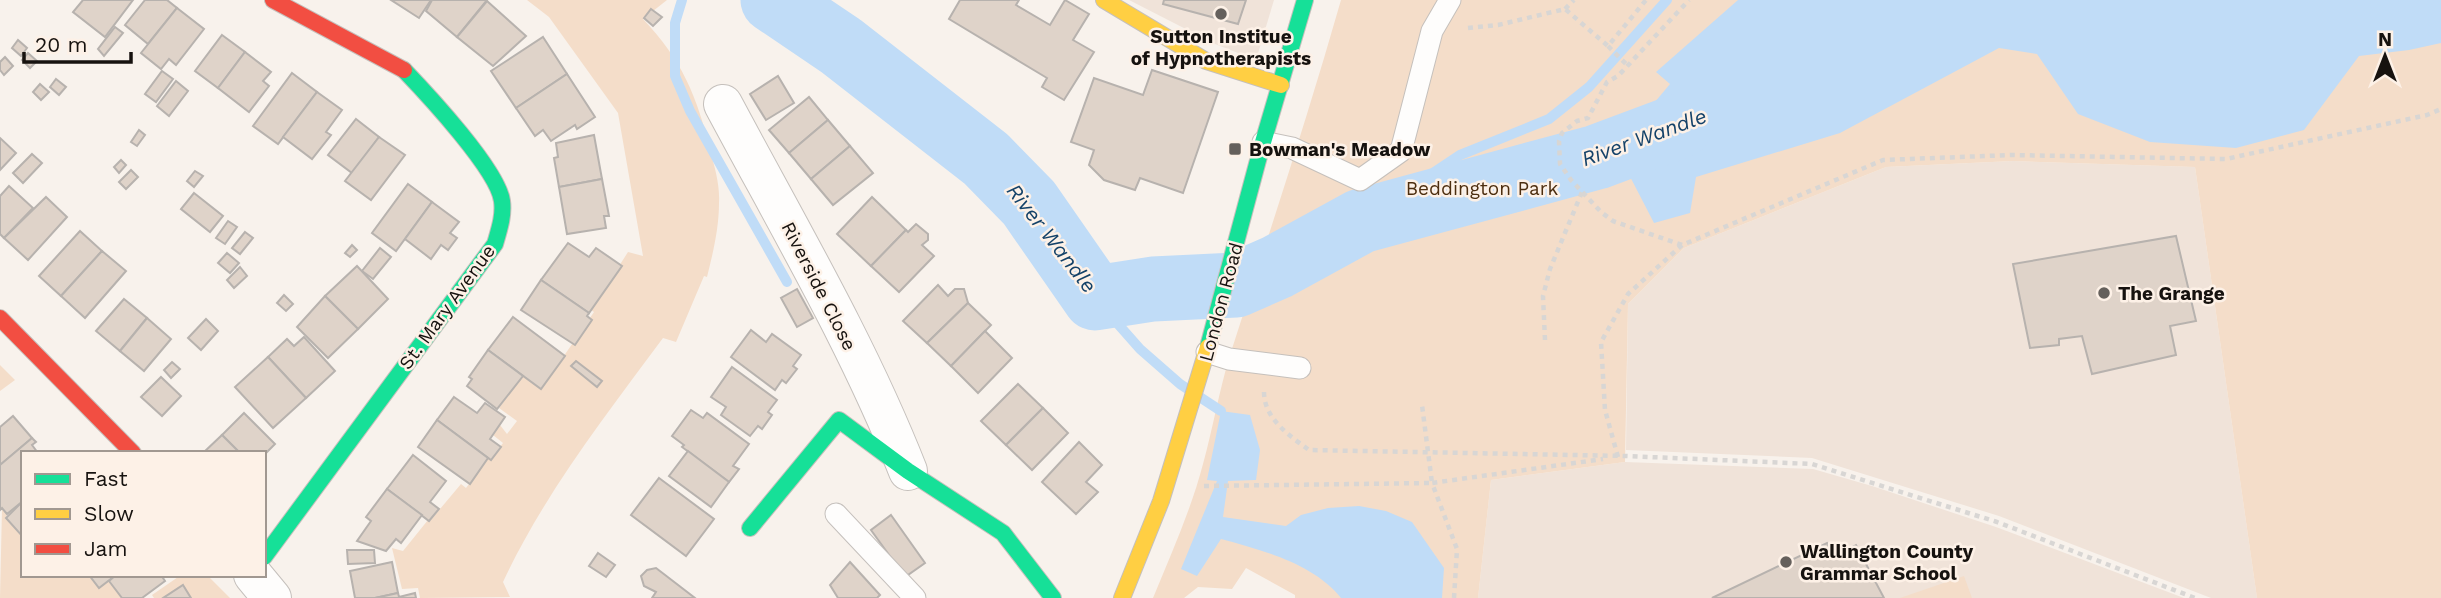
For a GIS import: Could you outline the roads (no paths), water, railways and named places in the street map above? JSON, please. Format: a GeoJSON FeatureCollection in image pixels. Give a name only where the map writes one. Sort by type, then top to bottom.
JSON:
{"type":"FeatureCollection","features":[{"type":"Feature","properties":{"kind":"street","name":"St. Mary Avenue"},"geometry":{"type":"LineString","coordinates":[[266,553],[495,244],[501,225],[502,200],[495,181],[441,109],[404,70],[273,0]]}},
{"type":"Feature","properties":{"kind":"street"},"geometry":{"type":"LineString","coordinates":[[1104,0],[1206,61],[1281,85]]}},
{"type":"Feature","properties":{"kind":"street","name":"London Road"},"geometry":{"type":"LineString","coordinates":[[1122,598],[1164,495],[1192,406],[1263,142],[1305,0]]}},
{"type":"Feature","properties":{"kind":"street","name":"Riverside Close"},"geometry":{"type":"LineString","coordinates":[[723,104],[843,331],[890,426],[908,471]]}},
{"type":"Feature","properties":{"kind":"street"},"geometry":{"type":"LineString","coordinates":[[0,318],[131,451]]}},
{"type":"Feature","properties":{"kind":"street"},"geometry":{"type":"LineString","coordinates":[[750,528],[839,421],[908,471],[1003,533],[1053,598]]}},
{"type":"Feature","properties":{"kind":"street"},"geometry":{"type":"LineString","coordinates":[[255,577],[272,598]]}},
{"type":"Feature","properties":{"kind":"lane"},"geometry":{"type":"LineString","coordinates":[[1263,142],[1292,148],[1360,180],[1401,151],[1432,31],[1450,0]]}},
{"type":"Feature","properties":{"kind":"lane"},"geometry":{"type":"LineString","coordinates":[[1206,357],[1300,368]]}},
{"type":"Feature","properties":{"kind":"lane"},"geometry":{"type":"LineString","coordinates":[[836,514],[915,598]]}},
{"type":"Feature","properties":{"kind":"water"},"geometry":{"type":"Polygon","coordinates":[[[1738,0],[2441,0],[2441,43],[2359,56],[2304,130],[2236,148],[2150,142],[2078,114],[2037,54],[1999,48],[1840,133],[1696,177],[1690,213],[1654,223],[1623,163],[1597,157],[1618,117],[1639,121],[1670,84],[1656,72],[1738,0]]]}},
{"type":"Feature","properties":{"kind":"water"},"geometry":{"type":"Polygon","coordinates":[[[1221,411],[1250,415],[1260,450],[1256,480],[1228,481],[1223,517],[1286,526],[1301,515],[1328,508],[1359,506],[1386,511],[1412,522],[1444,568],[1442,598],[1341,598],[1330,586],[1302,567],[1221,539],[1197,576],[1181,569],[1217,481],[1207,480],[1221,411]]]}},
{"type":"Feature","properties":{"kind":"waterway"},"geometry":{"type":"LineString","coordinates":[[682,0],[675,23],[675,76],[690,111],[787,282]]}},
{"type":"Feature","properties":{"kind":"waterway","name":"River Wandle"},"geometry":{"type":"LineString","coordinates":[[773,0],[841,46],[986,159],[1029,203],[1095,298],[1153,289],[1236,285],[1277,267],[1361,221],[1597,157],[1680,126]]}},
{"type":"Feature","properties":{"kind":"waterway"},"geometry":{"type":"LineString","coordinates":[[1361,221],[1460,155],[1549,119],[1589,87],[1667,0]]}},
{"type":"Feature","properties":{"kind":"waterway"},"geometry":{"type":"LineString","coordinates":[[1095,298],[1140,349],[1180,384],[1221,411]]}},
{"type":"Feature","properties":{"kind":"place","name":"Sutton Institue of Hypnotherapists"},"geometry":{"type":"Point","coordinates":[1221,14]}},
{"type":"Feature","properties":{"kind":"place","name":"Bowman's Meadow"},"geometry":{"type":"Point","coordinates":[1235,149]}},
{"type":"Feature","properties":{"kind":"place","name":"The Grange"},"geometry":{"type":"Point","coordinates":[2104,293]}},
{"type":"Feature","properties":{"kind":"place","name":"Wallington County Grammar School"},"geometry":{"type":"Point","coordinates":[1786,562]}},
{"type":"Feature","properties":{"kind":"park label","name":"Beddington Park"},"geometry":{"type":"Point","coordinates":[1482,188]}}]}
